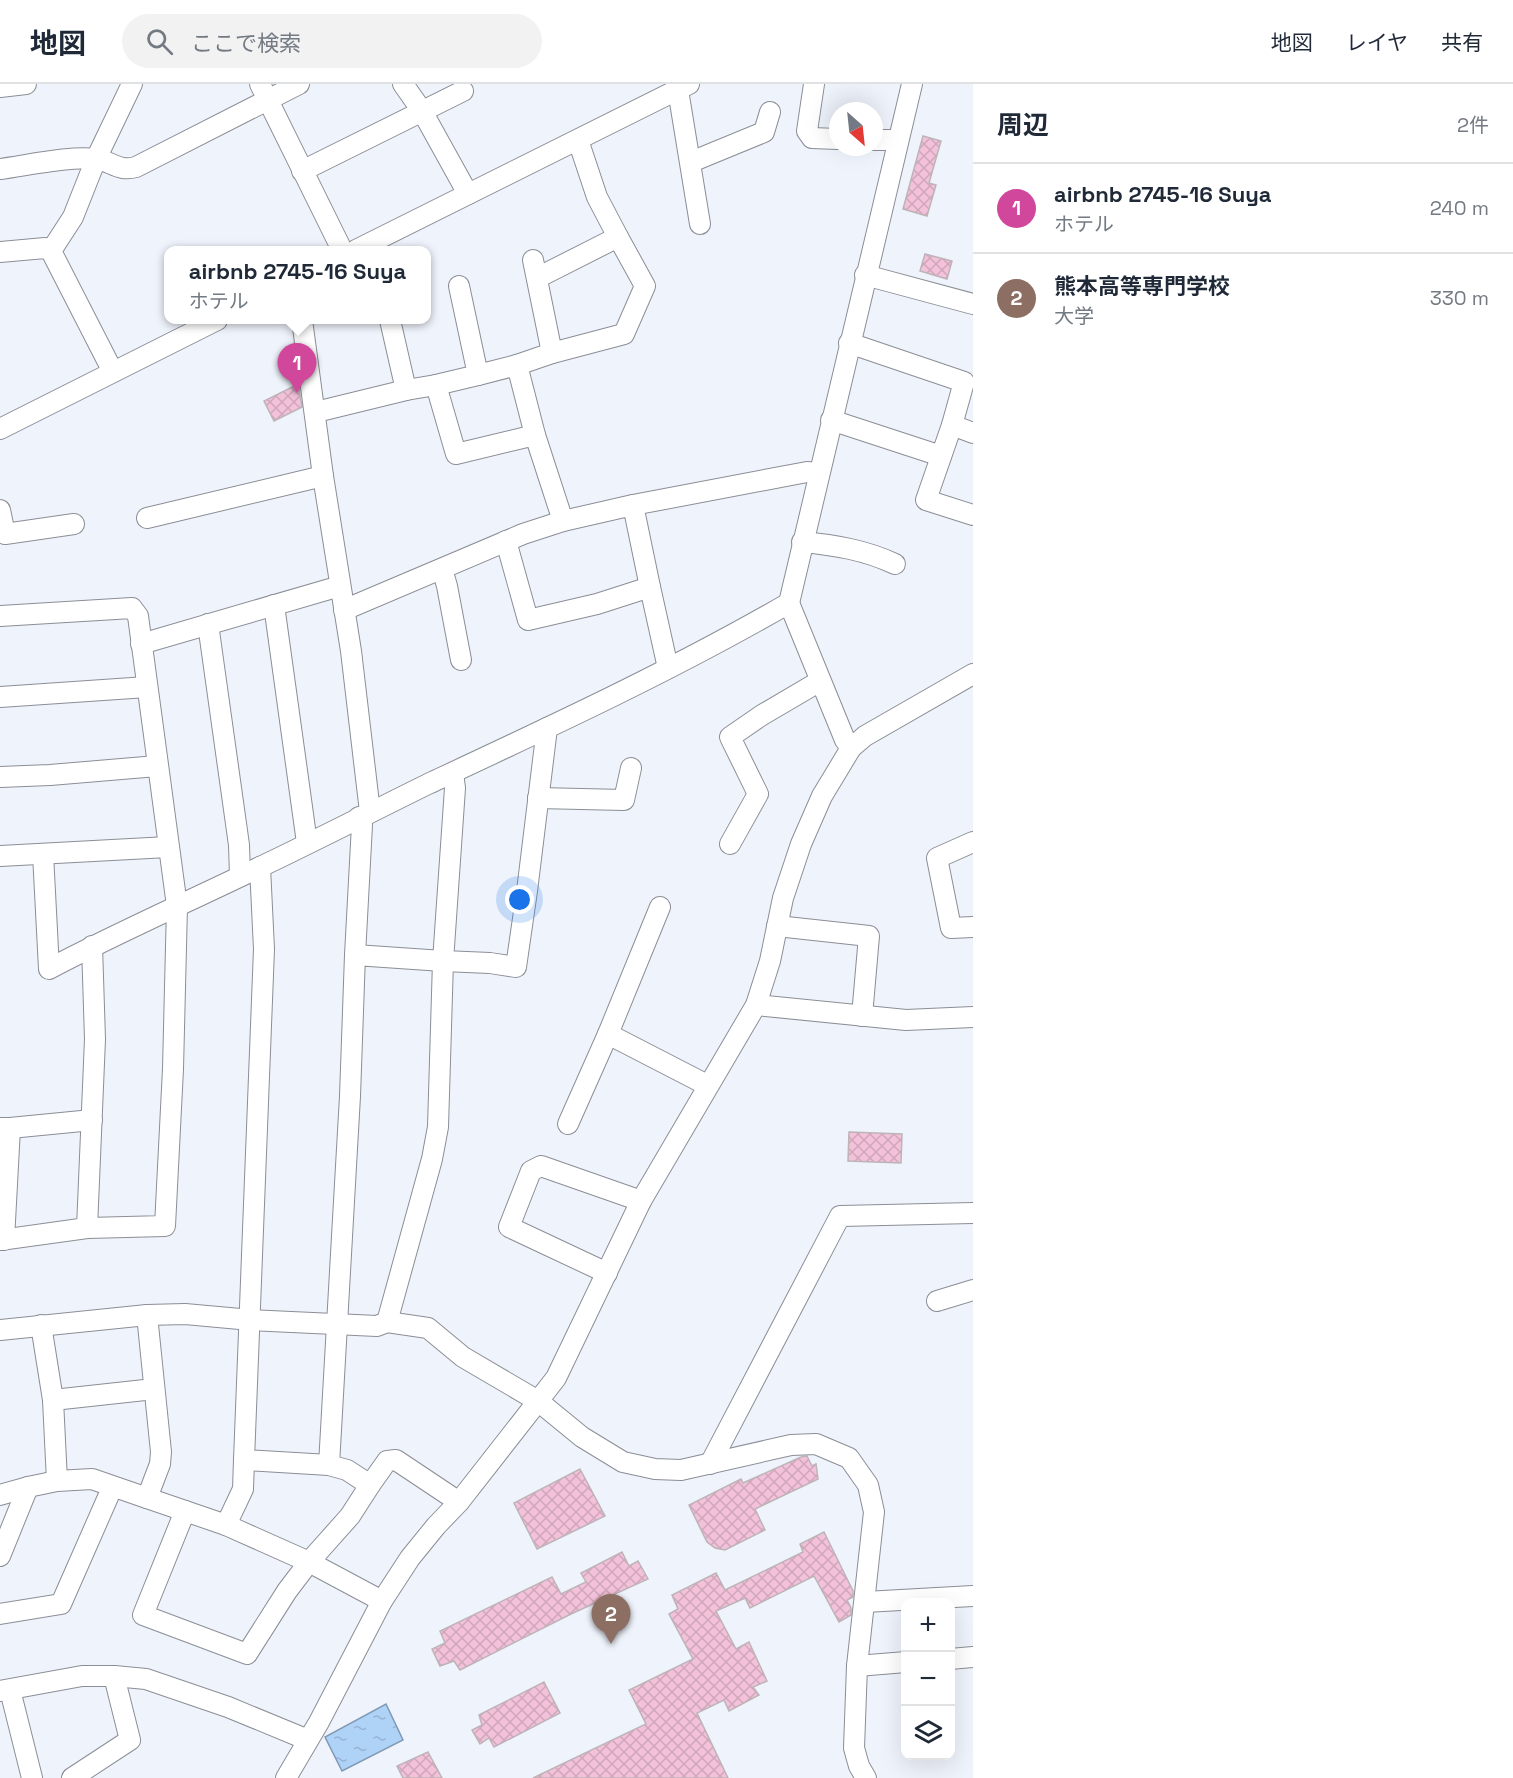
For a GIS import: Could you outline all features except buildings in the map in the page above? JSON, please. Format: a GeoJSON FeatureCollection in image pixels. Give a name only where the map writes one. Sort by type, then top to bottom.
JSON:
{"type":"FeatureCollection","features":[{"type":"Feature","properties":{"kind":"street"},"geometry":{"type":"LineString","coordinates":[[0,87],[26,84]]}},
{"type":"Feature","properties":{"kind":"street"},"geometry":{"type":"LineString","coordinates":[[0,169],[78,159],[96,159],[126,170],[136,167],[263,92],[299,84]]}},
{"type":"Feature","properties":{"kind":"street"},"geometry":{"type":"LineString","coordinates":[[403,84],[422,111],[468,194]]}},
{"type":"Feature","properties":{"kind":"street"},"geometry":{"type":"LineString","coordinates":[[814,84],[808,136],[829,139]]}},
{"type":"Feature","properties":{"kind":"street"},"geometry":{"type":"LineString","coordinates":[[850,748],[789,603],[912,84]]}},
{"type":"Feature","properties":{"kind":"street"},"geometry":{"type":"LineString","coordinates":[[51,251],[73,217],[125,86]]}},
{"type":"Feature","properties":{"kind":"street"},"geometry":{"type":"LineString","coordinates":[[370,246],[468,194],[683,87],[700,224]]}},
{"type":"Feature","properties":{"kind":"street"},"geometry":{"type":"LineString","coordinates":[[302,171],[464,91]]}},
{"type":"Feature","properties":{"kind":"street"},"geometry":{"type":"LineString","coordinates":[[263,92],[340,246]]}},
{"type":"Feature","properties":{"kind":"street"},"geometry":{"type":"LineString","coordinates":[[691,162],[765,132],[770,112]]}},
{"type":"Feature","properties":{"kind":"street"},"geometry":{"type":"LineString","coordinates":[[316,412],[478,375],[624,334],[645,286],[597,196],[578,140]]}},
{"type":"Feature","properties":{"kind":"street"},"geometry":{"type":"LineString","coordinates":[[883,140],[898,140]]}},
{"type":"Feature","properties":{"kind":"street"},"geometry":{"type":"LineString","coordinates":[[552,353],[535,269],[618,237]]}},
{"type":"Feature","properties":{"kind":"street"},"geometry":{"type":"LineString","coordinates":[[0,252],[45,248],[51,251],[113,372]]}},
{"type":"Feature","properties":{"kind":"street"},"geometry":{"type":"LineString","coordinates":[[866,275],[973,304]]}},
{"type":"Feature","properties":{"kind":"street"},"geometry":{"type":"LineString","coordinates":[[459,286],[478,375]]}},
{"type":"Feature","properties":{"kind":"street"},"geometry":{"type":"LineString","coordinates":[[0,429],[209,324]]}},
{"type":"Feature","properties":{"kind":"street"},"geometry":{"type":"LineString","coordinates":[[303,324],[323,476],[351,651],[365,815],[362,825],[329,1466]]}},
{"type":"Feature","properties":{"kind":"street"},"geometry":{"type":"LineString","coordinates":[[391,324],[406,390]]}},
{"type":"Feature","properties":{"kind":"street"},"geometry":{"type":"LineString","coordinates":[[849,344],[964,382],[926,500],[973,515]]}},
{"type":"Feature","properties":{"kind":"street"},"geometry":{"type":"LineString","coordinates":[[517,365],[535,435],[563,521]]}},
{"type":"Feature","properties":{"kind":"street"},"geometry":{"type":"LineString","coordinates":[[436,385],[456,454],[535,435]]}},
{"type":"Feature","properties":{"kind":"street"},"geometry":{"type":"LineString","coordinates":[[831,420],[941,456]]}},
{"type":"Feature","properties":{"kind":"street"},"geometry":{"type":"LineString","coordinates":[[952,425],[973,433]]}},
{"type":"Feature","properties":{"kind":"street"},"geometry":{"type":"LineString","coordinates":[[344,610],[506,541],[563,521],[633,505],[807,472],[819,473]]}},
{"type":"Feature","properties":{"kind":"street"},"geometry":{"type":"LineString","coordinates":[[147,518],[323,476]]}},
{"type":"Feature","properties":{"kind":"street"},"geometry":{"type":"LineString","coordinates":[[633,505],[668,668]]}},
{"type":"Feature","properties":{"kind":"street"},"geometry":{"type":"LineString","coordinates":[[0,510],[5,534],[74,524]]}},
{"type":"Feature","properties":{"kind":"street"},"geometry":{"type":"LineString","coordinates":[[506,541],[528,620],[597,604],[650,587]]}},
{"type":"Feature","properties":{"kind":"street"},"geometry":{"type":"LineString","coordinates":[[802,542],[832,544],[877,556],[895,564]]}},
{"type":"Feature","properties":{"kind":"street"},"geometry":{"type":"LineString","coordinates":[[442,569],[461,660]]}},
{"type":"Feature","properties":{"kind":"street"},"geometry":{"type":"LineString","coordinates":[[141,644],[340,586]]}},
{"type":"Feature","properties":{"kind":"street"},"geometry":{"type":"LineString","coordinates":[[44,854],[49,969],[92,946],[260,867],[720,643],[789,603]]}},
{"type":"Feature","properties":{"kind":"street"},"geometry":{"type":"LineString","coordinates":[[273,605],[307,843]]}},
{"type":"Feature","properties":{"kind":"street"},"geometry":{"type":"LineString","coordinates":[[0,616],[132,608],[138,616],[177,906],[173,1069],[165,1226],[87,1228],[2,1240],[5,1128],[92,1119]]}},
{"type":"Feature","properties":{"kind":"street"},"geometry":{"type":"LineString","coordinates":[[208,624],[239,844],[240,876]]}},
{"type":"Feature","properties":{"kind":"street"},"geometry":{"type":"LineString","coordinates":[[286,1778],[382,1600],[417,1550],[459,1502],[556,1378],[641,1201],[756,1005],[770,961],[783,898],[801,844],[822,796],[850,748],[865,736],[973,674]]}},
{"type":"Feature","properties":{"kind":"street"},"geometry":{"type":"LineString","coordinates":[[730,844],[758,794],[730,737],[820,681]]}},
{"type":"Feature","properties":{"kind":"street"},"geometry":{"type":"LineString","coordinates":[[0,698],[147,687]]}},
{"type":"Feature","properties":{"kind":"street"},"geometry":{"type":"LineString","coordinates":[[356,955],[490,963],[516,967],[547,728]]}},
{"type":"Feature","properties":{"kind":"street"},"geometry":{"type":"LineString","coordinates":[[0,777],[158,766]]}},
{"type":"Feature","properties":{"kind":"street"},"geometry":{"type":"LineString","coordinates":[[538,798],[624,800],[631,768]]}},
{"type":"Feature","properties":{"kind":"street"},"geometry":{"type":"LineString","coordinates":[[387,1322],[432,1159],[438,1126],[443,961],[455,788],[453,773]]}},
{"type":"Feature","properties":{"kind":"street"},"geometry":{"type":"LineString","coordinates":[[973,842],[937,858],[951,928],[973,927]]}},
{"type":"Feature","properties":{"kind":"street"},"geometry":{"type":"LineString","coordinates":[[0,856],[168,847]]}},
{"type":"Feature","properties":{"kind":"street"},"geometry":{"type":"LineString","coordinates":[[226,1525],[243,1489],[264,949],[260,867]]}},
{"type":"Feature","properties":{"kind":"street"},"geometry":{"type":"LineString","coordinates":[[568,1124],[660,907]]}},
{"type":"Feature","properties":{"kind":"street"},"geometry":{"type":"LineString","coordinates":[[777,926],[869,936],[862,1016]]}},
{"type":"Feature","properties":{"kind":"street"},"geometry":{"type":"LineString","coordinates":[[87,1228],[95,1039],[92,946]]}},
{"type":"Feature","properties":{"kind":"street"},"geometry":{"type":"LineString","coordinates":[[756,1005],[906,1020],[973,1017]]}},
{"type":"Feature","properties":{"kind":"street"},"geometry":{"type":"LineString","coordinates":[[608,1034],[707,1085]]}},
{"type":"Feature","properties":{"kind":"street"},"geometry":{"type":"LineString","coordinates":[[607,1273],[509,1227],[531,1172],[541,1166],[641,1201]]}},
{"type":"Feature","properties":{"kind":"street"},"geometry":{"type":"LineString","coordinates":[[710,1464],[840,1216],[973,1213]]}},
{"type":"Feature","properties":{"kind":"street"},"geometry":{"type":"LineString","coordinates":[[937,1301],[973,1290]]}},
{"type":"Feature","properties":{"kind":"street"},"geometry":{"type":"LineString","coordinates":[[0,1330],[147,1315],[185,1314],[251,1320],[377,1326],[387,1322],[428,1328],[463,1357],[538,1401],[582,1437],[623,1462],[681,1470],[791,1445],[816,1444],[849,1458],[868,1485],[874,1512],[857,1666],[854,1748],[859,1766],[866,1778]]}},
{"type":"Feature","properties":{"kind":"street"},"geometry":{"type":"LineString","coordinates":[[147,1315],[161,1452],[160,1464],[147,1498]]}},
{"type":"Feature","properties":{"kind":"street"},"geometry":{"type":"LineString","coordinates":[[41,1325],[53,1400],[57,1481]]}},
{"type":"Feature","properties":{"kind":"street"},"geometry":{"type":"LineString","coordinates":[[53,1400],[154,1389]]}},
{"type":"Feature","properties":{"kind":"street"},"geometry":{"type":"LineString","coordinates":[[244,1460],[329,1466],[347,1470],[370,1485]]}},
{"type":"Feature","properties":{"kind":"street"},"geometry":{"type":"LineString","coordinates":[[185,1511],[143,1615],[247,1654],[287,1591],[309,1562],[351,1516],[387,1461],[396,1460],[459,1502]]}},
{"type":"Feature","properties":{"kind":"street"},"geometry":{"type":"LineString","coordinates":[[0,1495],[57,1481],[92,1479],[112,1488],[226,1525],[309,1562],[382,1600]]}},
{"type":"Feature","properties":{"kind":"street"},"geometry":{"type":"LineString","coordinates":[[0,1556],[28,1488]]}},
{"type":"Feature","properties":{"kind":"street"},"geometry":{"type":"LineString","coordinates":[[0,1614],[61,1604],[112,1488]]}},
{"type":"Feature","properties":{"kind":"street"},"geometry":{"type":"LineString","coordinates":[[865,1602],[973,1596]]}},
{"type":"Feature","properties":{"kind":"street"},"geometry":{"type":"LineString","coordinates":[[955,1659],[973,1657]]}},
{"type":"Feature","properties":{"kind":"street"},"geometry":{"type":"LineString","coordinates":[[857,1666],[901,1662]]}},
{"type":"Feature","properties":{"kind":"street"},"geometry":{"type":"LineString","coordinates":[[32,1778],[5,1690],[82,1676],[146,1679],[228,1707],[308,1740]]}},
{"type":"Feature","properties":{"kind":"street"},"geometry":{"type":"LineString","coordinates":[[72,1778],[130,1740],[114,1676]]}},
{"type":"Feature","properties":{"kind":"water"},"geometry":{"type":"Polygon","coordinates":[[[386,1704],[403,1740],[342,1771],[325,1737],[386,1704]]]}},
{"type":"Feature","properties":{"kind":"place","name":"airbnb 2745-16 Suya"},"geometry":{"type":"Point","coordinates":[297,393]}},
{"type":"Feature","properties":{"kind":"place","name":"熊本高等専門学校"},"geometry":{"type":"Point","coordinates":[611,1644]}}]}
